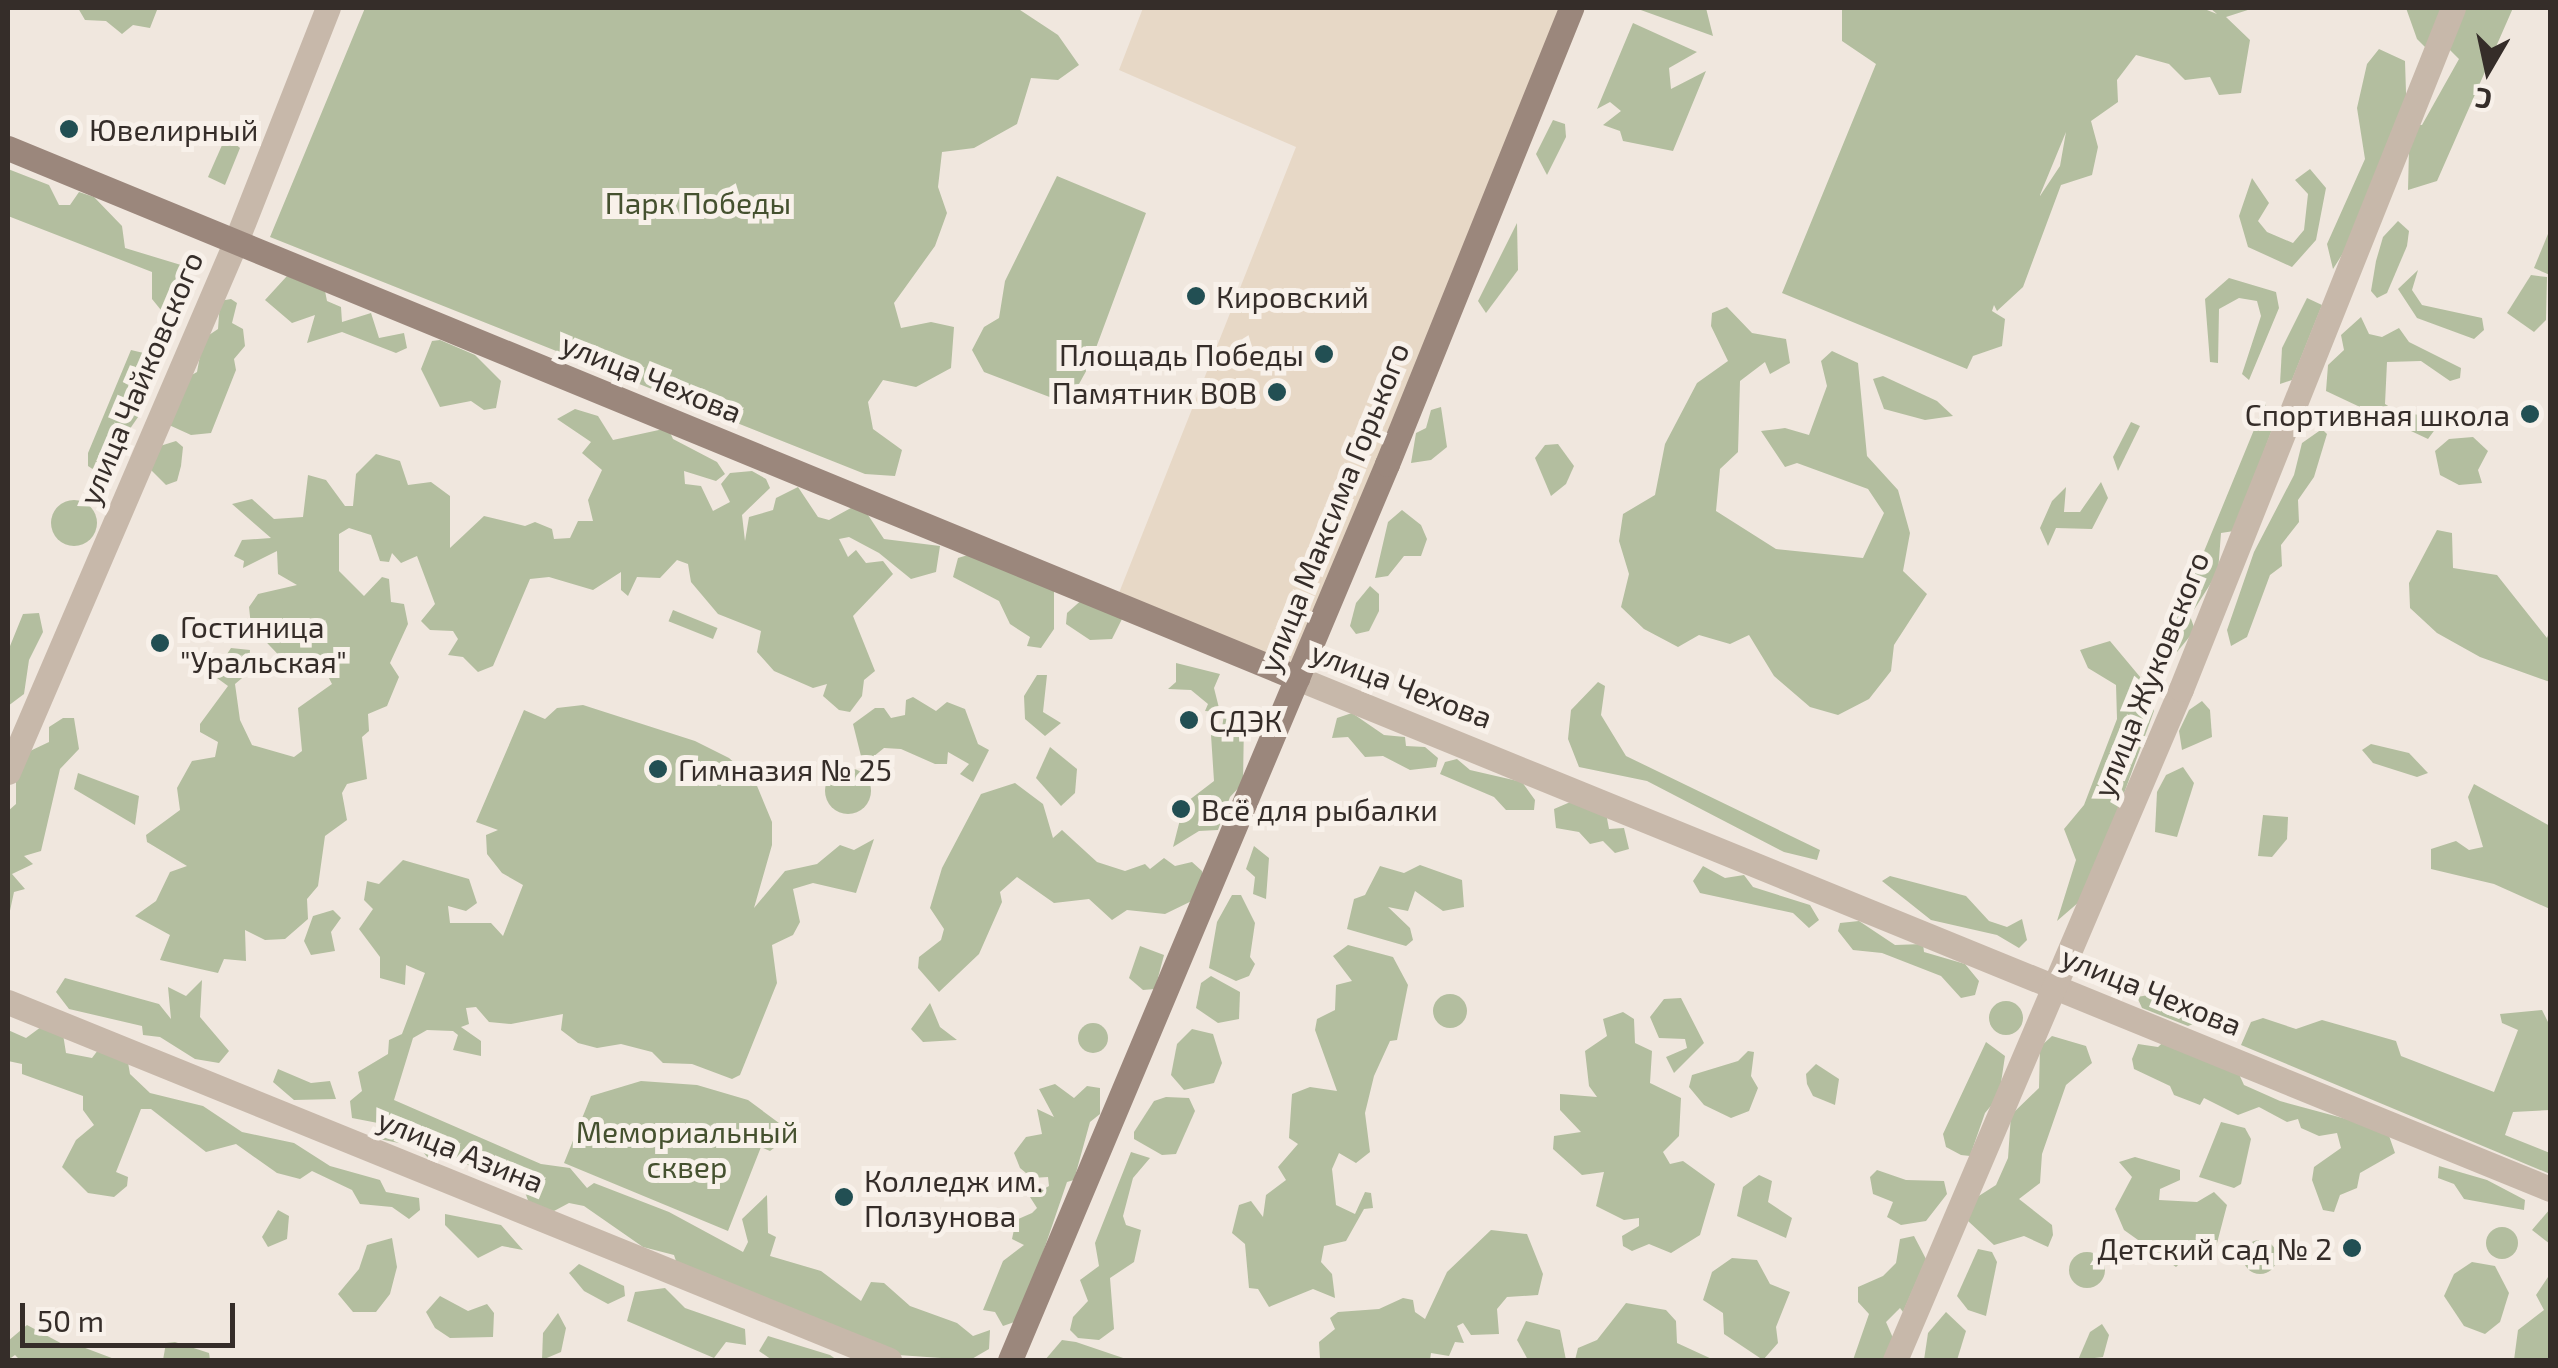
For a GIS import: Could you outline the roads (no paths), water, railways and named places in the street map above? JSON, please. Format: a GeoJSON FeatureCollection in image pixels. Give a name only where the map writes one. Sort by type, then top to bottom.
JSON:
{"type":"FeatureCollection","features":[{"type":"Feature","properties":{"kind":"main road","name":"улица Максима Горького"},"geometry":{"type":"LineString","coordinates":[[1010,1360],[1297,678],[1571,8]]}},
{"type":"Feature","properties":{"kind":"main road","name":"улица Чехова"},"geometry":{"type":"LineString","coordinates":[[8,148],[1297,678]]}},
{"type":"Feature","properties":{"kind":"street","name":"улица Чайковского"},"geometry":{"type":"LineString","coordinates":[[8,772],[236,241],[328,8]]}},
{"type":"Feature","properties":{"kind":"street","name":"улица Жуковского"},"geometry":{"type":"LineString","coordinates":[[1895,1360],[2181,688],[2454,8]]}},
{"type":"Feature","properties":{"kind":"street","name":"улица Чехова"},"geometry":{"type":"LineString","coordinates":[[1297,678],[2550,1189]]}},
{"type":"Feature","properties":{"kind":"street","name":"улица Азина"},"geometry":{"type":"LineString","coordinates":[[8,1002],[889,1360]]}},
{"type":"Feature","properties":{"kind":"place","name":"Ювелирный"},"geometry":{"type":"Point","coordinates":[69,129]}},
{"type":"Feature","properties":{"kind":"place","name":"Кировский"},"geometry":{"type":"Point","coordinates":[1196,296]}},
{"type":"Feature","properties":{"kind":"place","name":"Площадь Победы"},"geometry":{"type":"Point","coordinates":[1324,354]}},
{"type":"Feature","properties":{"kind":"place","name":"Памятник ВОВ"},"geometry":{"type":"Point","coordinates":[1277,392]}},
{"type":"Feature","properties":{"kind":"place","name":"Спортивная школа"},"geometry":{"type":"Point","coordinates":[2530,414]}},
{"type":"Feature","properties":{"kind":"place","name":"Гостиница \"Уральская\""},"geometry":{"type":"Point","coordinates":[160,643]}},
{"type":"Feature","properties":{"kind":"place","name":"СДЭК"},"geometry":{"type":"Point","coordinates":[1189,720]}},
{"type":"Feature","properties":{"kind":"place","name":"Гимназия № 25"},"geometry":{"type":"Point","coordinates":[658,769]}},
{"type":"Feature","properties":{"kind":"place","name":"Всё для рыбалки"},"geometry":{"type":"Point","coordinates":[1181,809]}},
{"type":"Feature","properties":{"kind":"place","name":"Колледж им. Ползунова"},"geometry":{"type":"Point","coordinates":[844,1197]}},
{"type":"Feature","properties":{"kind":"place","name":"Детский сад № 2"},"geometry":{"type":"Point","coordinates":[2352,1248]}},
{"type":"Feature","properties":{"kind":"park label","name":"Парк Победы"},"geometry":{"type":"Point","coordinates":[698,202]}},
{"type":"Feature","properties":{"kind":"park label","name":"Мемориальный сквер"},"geometry":{"type":"Point","coordinates":[687,1148]}}]}
